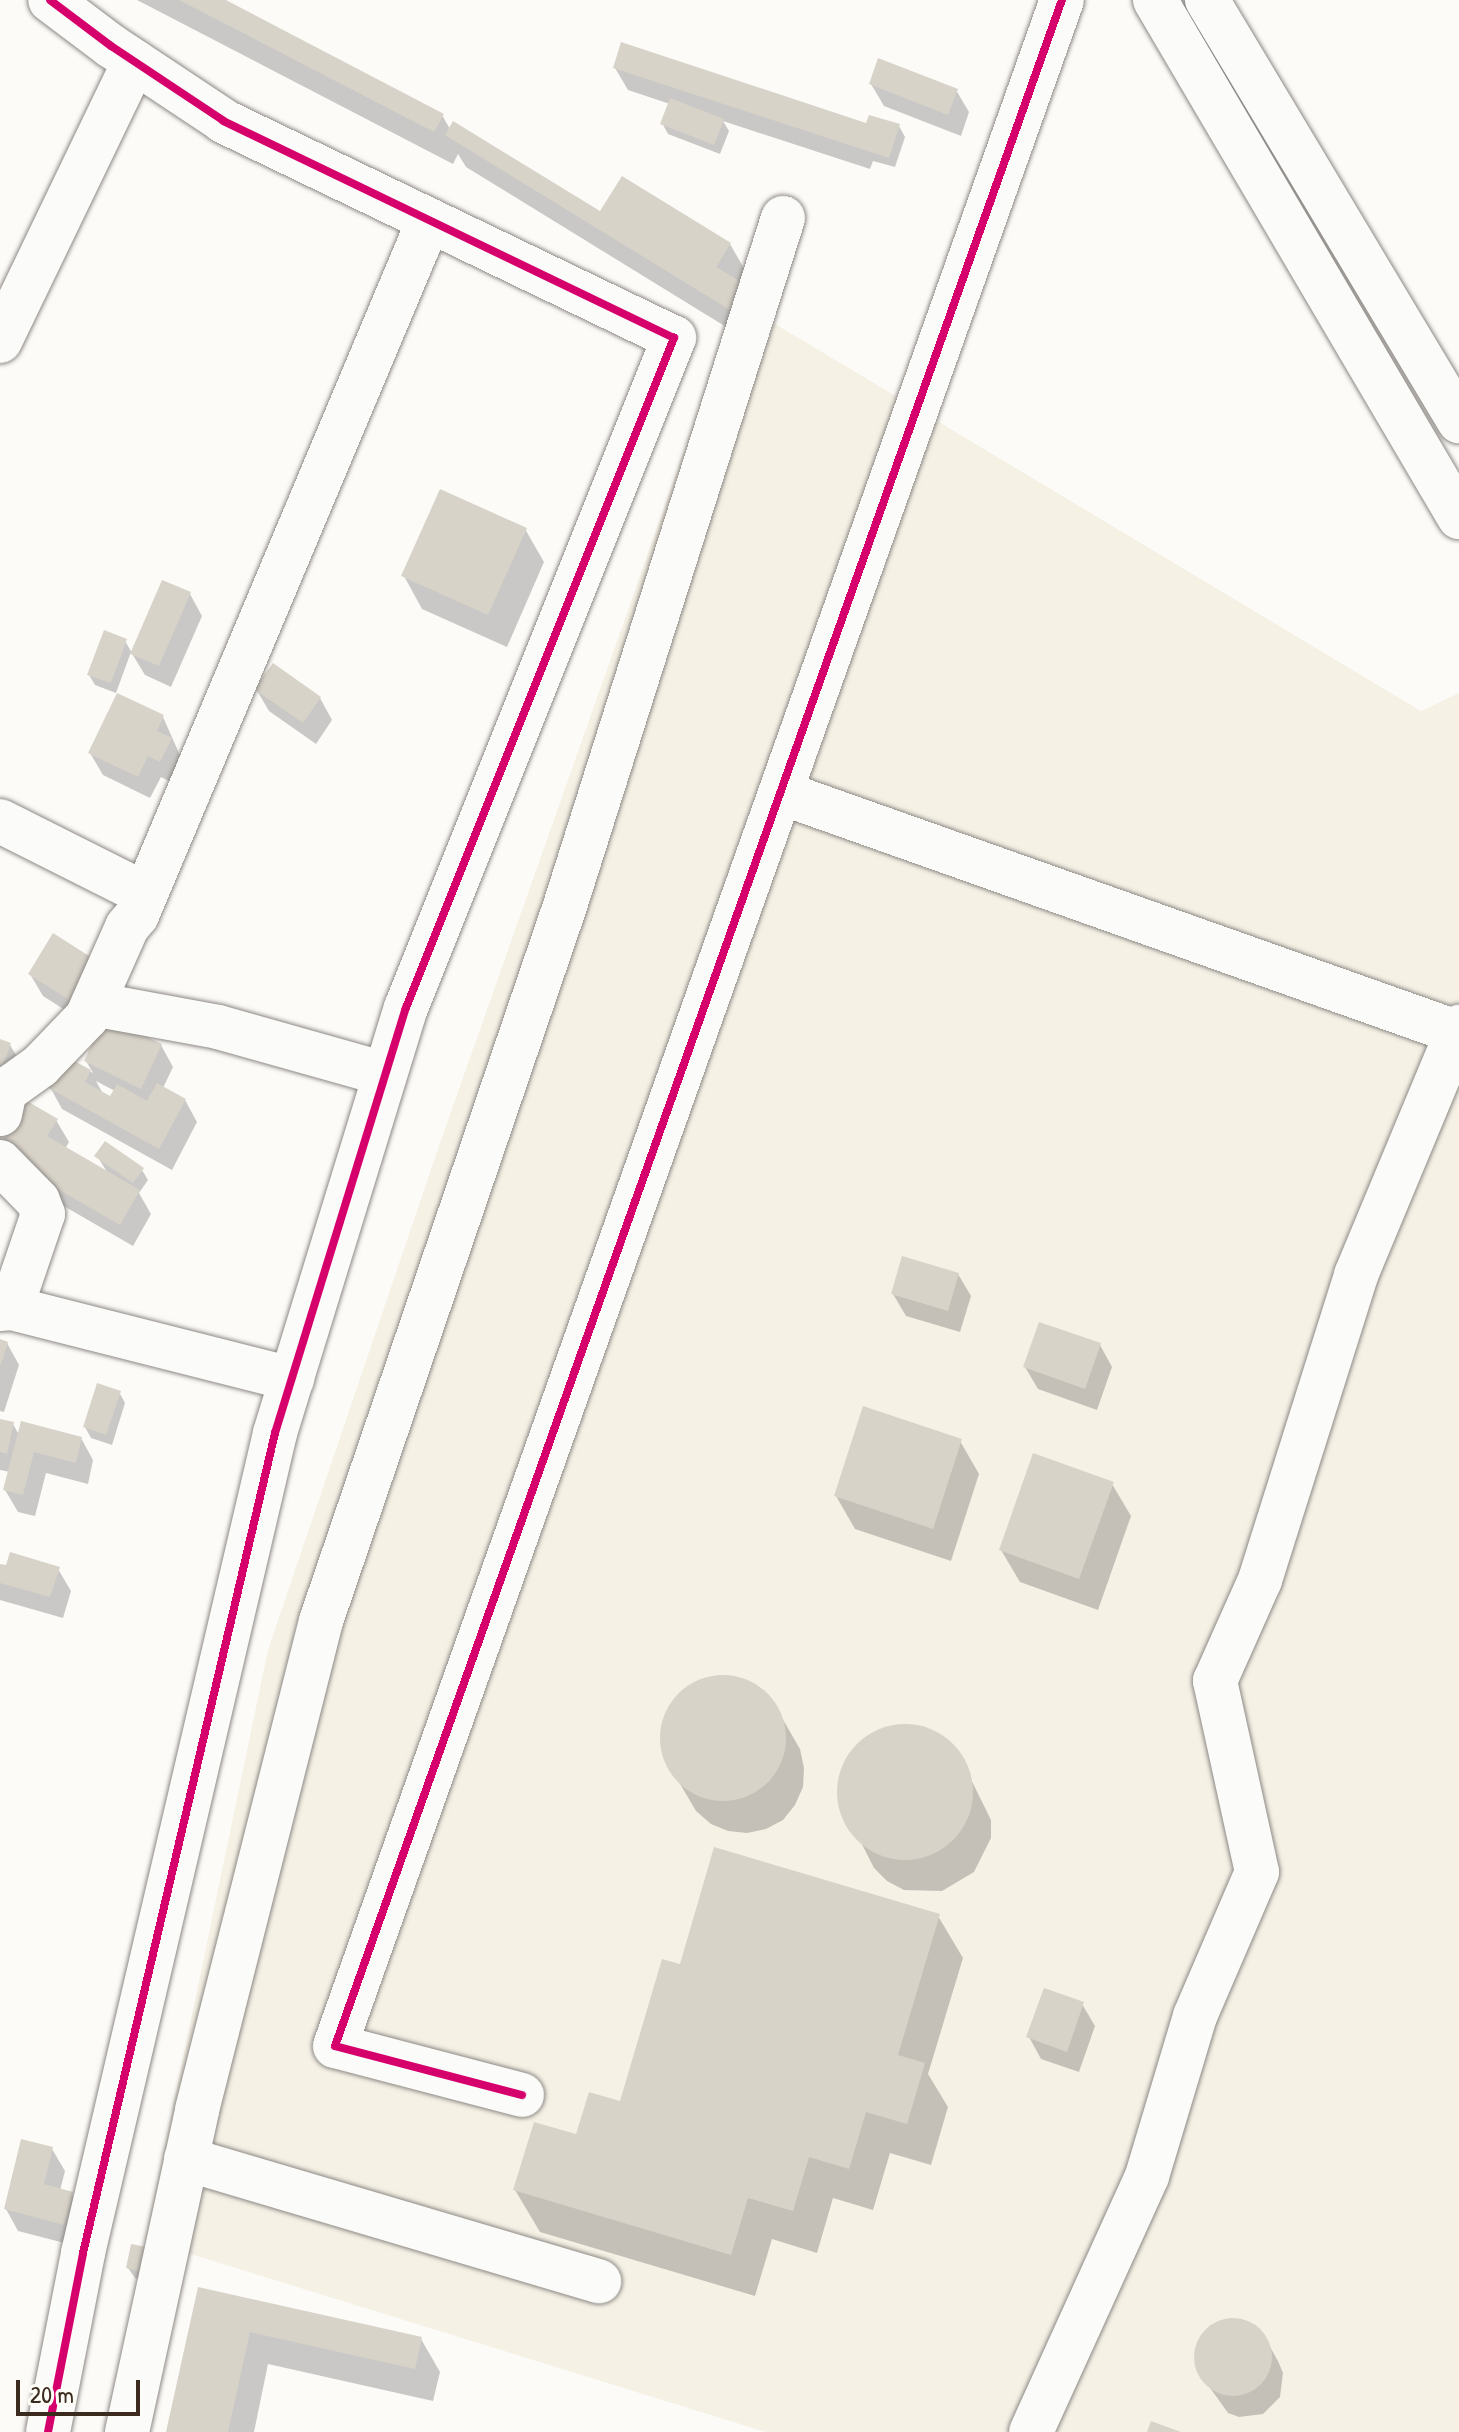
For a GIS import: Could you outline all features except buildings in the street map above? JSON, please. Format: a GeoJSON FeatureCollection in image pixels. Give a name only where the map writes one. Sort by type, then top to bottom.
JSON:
{"type":"FeatureCollection","features":[{"type":"Feature","properties":{"kind":"street"},"geometry":{"type":"LineString","coordinates":[[48,2432],[83,2253],[275,1433],[406,1008],[674,338],[224,121],[134,62],[50,0]]}},
{"type":"Feature","properties":{"kind":"street"},"geometry":{"type":"LineString","coordinates":[[522,2095],[335,2046],[1062,0]]}},
{"type":"Feature","properties":{"kind":"street"},"geometry":{"type":"LineString","coordinates":[[1155,0],[1459,517]]}},
{"type":"Feature","properties":{"kind":"street"},"geometry":{"type":"LineString","coordinates":[[1207,0],[1459,421]]}},
{"type":"Feature","properties":{"kind":"street"},"geometry":{"type":"LineString","coordinates":[[0,341],[134,62]]}},
{"type":"Feature","properties":{"kind":"street"},"geometry":{"type":"LineString","coordinates":[[127,2432],[186,2159],[321,1621],[564,909],[783,218]]}},
{"type":"Feature","properties":{"kind":"street"},"geometry":{"type":"LineString","coordinates":[[2,1098],[40,1066],[87,1017],[145,894],[429,220]]}},
{"type":"Feature","properties":{"kind":"street"},"geometry":{"type":"LineString","coordinates":[[782,793],[1458,1031],[1356,1275],[1260,1580],[1215,1681],[1257,1872],[1195,2016],[1147,2176],[1031,2432]]}},
{"type":"Feature","properties":{"kind":"street"},"geometry":{"type":"LineString","coordinates":[[0,821],[145,894]]}},
{"type":"Feature","properties":{"kind":"street"},"geometry":{"type":"LineString","coordinates":[[93,1004],[218,1027],[385,1074]]}},
{"type":"Feature","properties":{"kind":"street"},"geometry":{"type":"LineString","coordinates":[[0,1162],[38,1201],[43,1214],[6,1308],[292,1379]]}},
{"type":"Feature","properties":{"kind":"street"},"geometry":{"type":"LineString","coordinates":[[186,2159],[599,2281]]}},
{"type":"Feature","properties":{"kind":"shaded area"},"geometry":{"type":"Polygon","coordinates":[[[737,301],[1421,711],[1459,693],[1459,2432],[766,2432],[145,2240],[268,1650],[441,1140],[737,301]]]}},
{"type":"Feature","properties":{"kind":"cycle path"},"geometry":{"type":"LineString","coordinates":[[48,2432],[83,2253],[275,1433],[406,1008],[674,338],[224,121],[111,46],[50,0]]}},
{"type":"Feature","properties":{"kind":"cycle path"},"geometry":{"type":"LineString","coordinates":[[522,2095],[335,2046],[1062,0]]}}]}
